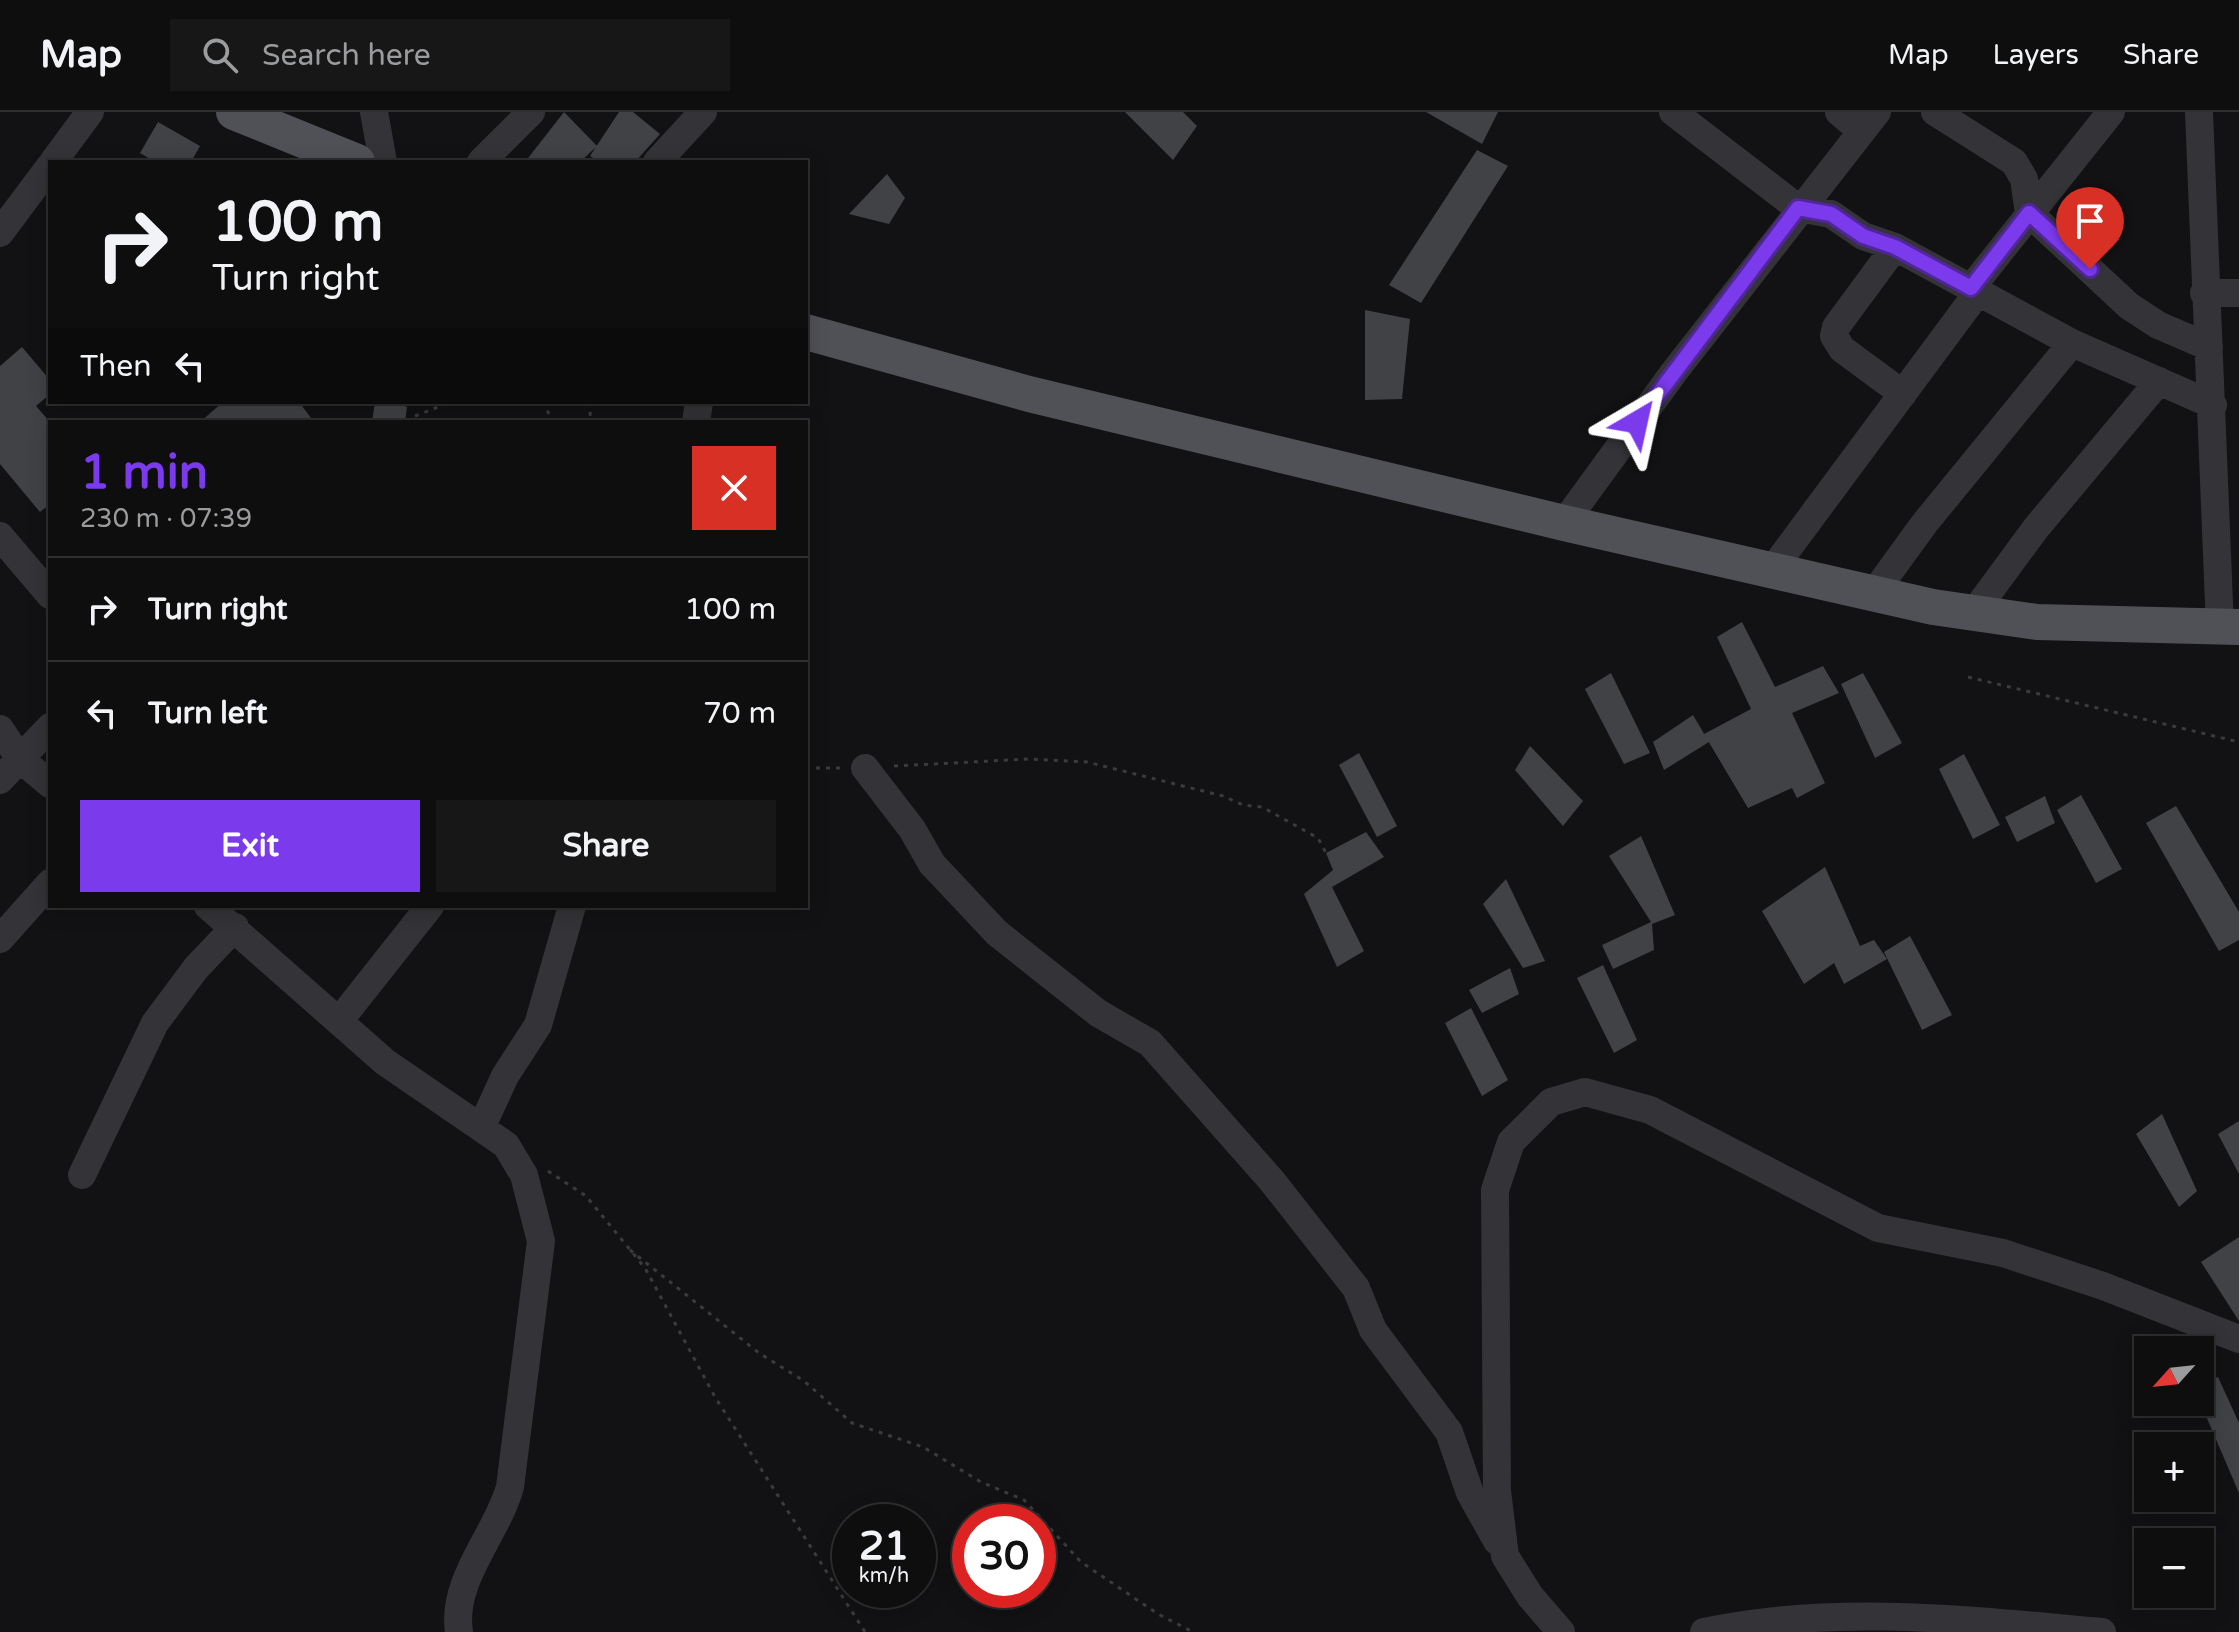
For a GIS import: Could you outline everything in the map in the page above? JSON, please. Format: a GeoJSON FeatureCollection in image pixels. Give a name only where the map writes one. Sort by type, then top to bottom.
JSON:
{"type":"FeatureCollection","features":[{"type":"Feature","properties":{"kind":"main road"},"geometry":{"type":"LineString","coordinates":[[234,112],[352,160]]}},
{"type":"Feature","properties":{"kind":"main road"},"geometry":{"type":"LineString","coordinates":[[808,333],[1029,394],[1564,523],[1972,615],[2104,626],[2230,628]]}},
{"type":"Feature","properties":{"kind":"street"},"geometry":{"type":"LineString","coordinates":[[55,160],[90,112]]}},
{"type":"Feature","properties":{"kind":"street"},"geometry":{"type":"LineString","coordinates":[[374,112],[383,160]]}},
{"type":"Feature","properties":{"kind":"street"},"geometry":{"type":"LineString","coordinates":[[483,160],[531,112]]}},
{"type":"Feature","properties":{"kind":"street"},"geometry":{"type":"LineString","coordinates":[[659,160],[703,112]]}},
{"type":"Feature","properties":{"kind":"street"},"geometry":{"type":"LineString","coordinates":[[1674,112],[1798,208],[1831,214],[1863,236],[1895,247],[2072,343],[2213,405]]}},
{"type":"Feature","properties":{"kind":"street"},"geometry":{"type":"LineString","coordinates":[[1564,523],[1798,208],[1869,122],[1839,112]]}},
{"type":"Feature","properties":{"kind":"street"},"geometry":{"type":"LineString","coordinates":[[1772,570],[1903,394],[2029,213],[2111,112]]}},
{"type":"Feature","properties":{"kind":"street"},"geometry":{"type":"LineString","coordinates":[[2199,112],[2204,293],[2227,556],[2230,628]]}},
{"type":"Feature","properties":{"kind":"street"},"geometry":{"type":"LineString","coordinates":[[1952,117],[2020,170],[2029,213],[2129,306],[2158,325],[2209,347]]}},
{"type":"Feature","properties":{"kind":"street"},"geometry":{"type":"LineString","coordinates":[[0,233],[48,169]]}},
{"type":"Feature","properties":{"kind":"street"},"geometry":{"type":"LineString","coordinates":[[1895,247],[1836,327],[1834,336],[1842,349],[1903,394]]}},
{"type":"Feature","properties":{"kind":"street"},"geometry":{"type":"LineString","coordinates":[[2204,293],[2239,293]]}},
{"type":"Feature","properties":{"kind":"street"},"geometry":{"type":"LineString","coordinates":[[1874,593],[1924,524],[2072,343]]}},
{"type":"Feature","properties":{"kind":"street"},"geometry":{"type":"LineString","coordinates":[[1972,615],[2036,528],[2159,381]]}},
{"type":"Feature","properties":{"kind":"street"},"geometry":{"type":"LineString","coordinates":[[0,536],[48,593]]}},
{"type":"Feature","properties":{"kind":"street"},"geometry":{"type":"LineString","coordinates":[[0,729],[20,759],[48,782]]}},
{"type":"Feature","properties":{"kind":"street"},"geometry":{"type":"LineString","coordinates":[[0,780],[48,729]]}},
{"type":"Feature","properties":{"kind":"street"},"geometry":{"type":"LineString","coordinates":[[865,768],[912,829],[932,864],[997,933],[1098,1013],[1150,1043],[1272,1181],[1356,1288],[1373,1330],[1449,1432],[1470,1493],[1505,1556],[1530,1596],[1561,1632]]}},
{"type":"Feature","properties":{"kind":"street"},"geometry":{"type":"LineString","coordinates":[[0,939],[48,885]]}},
{"type":"Feature","properties":{"kind":"street"},"geometry":{"type":"LineString","coordinates":[[211,908],[385,1062],[506,1145],[524,1175],[541,1241],[510,1487],[503,1510],[464,1583],[456,1614],[459,1632]]}},
{"type":"Feature","properties":{"kind":"street"},"geometry":{"type":"LineString","coordinates":[[339,1021],[428,908]]}},
{"type":"Feature","properties":{"kind":"street"},"geometry":{"type":"LineString","coordinates":[[482,1126],[505,1076],[538,1025],[571,908]]}},
{"type":"Feature","properties":{"kind":"street"},"geometry":{"type":"LineString","coordinates":[[82,1175],[155,1023],[196,968],[235,927]]}},
{"type":"Feature","properties":{"kind":"street"},"geometry":{"type":"LineString","coordinates":[[1505,1556],[1497,1491],[1495,1190],[1511,1142],[1551,1102],[1585,1092],[1650,1110],[1878,1228],[2003,1253],[2103,1286],[2239,1339]]}},
{"type":"Feature","properties":{"kind":"street"},"geometry":{"type":"LineString","coordinates":[[1704,1632],[1763,1619],[1938,1617],[2102,1632]]}},
{"type":"Feature","properties":{"kind":"path"},"geometry":{"type":"LineString","coordinates":[[415,416],[446,404]]}},
{"type":"Feature","properties":{"kind":"path"},"geometry":{"type":"LineString","coordinates":[[1968,677],[2239,742]]}},
{"type":"Feature","properties":{"kind":"path"},"geometry":{"type":"LineString","coordinates":[[808,768],[1029,759],[1087,762],[1223,796],[1243,805],[1262,807],[1285,823],[1318,838],[1326,853]]}},
{"type":"Feature","properties":{"kind":"path"},"geometry":{"type":"LineString","coordinates":[[546,1170],[586,1196],[645,1268],[715,1397],[865,1632]]}},
{"type":"Feature","properties":{"kind":"path"},"geometry":{"type":"LineString","coordinates":[[630,1250],[759,1353],[804,1381],[852,1423],[923,1447],[981,1482],[1024,1500],[1081,1562],[1158,1614],[1193,1632]]}},
{"type":"Feature","properties":{"kind":"building"},"geometry":{"type":"Polygon","coordinates":[[[564,112],[597,146],[582,160],[527,160],[564,112]]]}},
{"type":"Feature","properties":{"kind":"building"},"geometry":{"type":"Polygon","coordinates":[[[619,112],[633,112],[660,134],[637,160],[596,160],[590,156],[619,112]]]}},
{"type":"Feature","properties":{"kind":"building"},"geometry":{"type":"Polygon","coordinates":[[[1125,112],[1183,112],[1197,126],[1173,160],[1125,112]]]}},
{"type":"Feature","properties":{"kind":"building"},"geometry":{"type":"Polygon","coordinates":[[[1426,112],[1498,112],[1482,144],[1426,112]]]}},
{"type":"Feature","properties":{"kind":"building"},"geometry":{"type":"Polygon","coordinates":[[[158,122],[200,146],[192,160],[152,160],[140,153],[158,122]]]}},
{"type":"Feature","properties":{"kind":"building"},"geometry":{"type":"Polygon","coordinates":[[[1477,150],[1508,166],[1421,303],[1389,285],[1477,150]]]}},
{"type":"Feature","properties":{"kind":"building"},"geometry":{"type":"Polygon","coordinates":[[[887,174],[905,198],[889,224],[849,214],[887,174]]]}},
{"type":"Feature","properties":{"kind":"building"},"geometry":{"type":"Polygon","coordinates":[[[1365,310],[1410,319],[1402,399],[1365,400],[1365,310]]]}},
{"type":"Feature","properties":{"kind":"building"},"geometry":{"type":"Polygon","coordinates":[[[22,347],[48,378],[48,396],[36,406],[48,420],[48,506],[40,512],[0,464],[0,366],[22,347]]]}},
{"type":"Feature","properties":{"kind":"building"},"geometry":{"type":"Polygon","coordinates":[[[221,404],[300,404],[312,420],[202,420],[221,404]]]}},
{"type":"Feature","properties":{"kind":"building"},"geometry":{"type":"Polygon","coordinates":[[[375,404],[407,407],[405,420],[372,420],[375,404]]]}},
{"type":"Feature","properties":{"kind":"building"},"geometry":{"type":"Polygon","coordinates":[[[1742,622],[1775,687],[1823,666],[1839,693],[1792,713],[1825,783],[1797,798],[1792,788],[1748,808],[1704,734],[1751,709],[1717,637],[1742,622]]]}},
{"type":"Feature","properties":{"kind":"building"},"geometry":{"type":"Polygon","coordinates":[[[1611,673],[1650,753],[1624,764],[1585,689],[1611,673]]]}},
{"type":"Feature","properties":{"kind":"building"},"geometry":{"type":"Polygon","coordinates":[[[1863,673],[1902,743],[1875,758],[1841,684],[1863,673]]]}},
{"type":"Feature","properties":{"kind":"building"},"geometry":{"type":"Polygon","coordinates":[[[1693,715],[1709,742],[1664,770],[1653,742],[1693,715]]]}},
{"type":"Feature","properties":{"kind":"building"},"geometry":{"type":"Polygon","coordinates":[[[1530,746],[1583,801],[1563,826],[1515,770],[1530,746]]]}},
{"type":"Feature","properties":{"kind":"building"},"geometry":{"type":"Polygon","coordinates":[[[1359,753],[1397,826],[1377,837],[1339,765],[1359,753]]]}},
{"type":"Feature","properties":{"kind":"building"},"geometry":{"type":"Polygon","coordinates":[[[1964,754],[2000,825],[1973,839],[1939,769],[1964,754]]]}},
{"type":"Feature","properties":{"kind":"building"},"geometry":{"type":"Polygon","coordinates":[[[2081,795],[2122,869],[2096,883],[2057,810],[2081,795]]]}},
{"type":"Feature","properties":{"kind":"building"},"geometry":{"type":"Polygon","coordinates":[[[2045,796],[2055,823],[2017,842],[2005,817],[2045,796]]]}},
{"type":"Feature","properties":{"kind":"building"},"geometry":{"type":"Polygon","coordinates":[[[2176,806],[2239,912],[2239,940],[2219,951],[2146,823],[2176,806]]]}},
{"type":"Feature","properties":{"kind":"building"},"geometry":{"type":"Polygon","coordinates":[[[1366,832],[1384,857],[1332,887],[1364,951],[1337,967],[1304,894],[1333,870],[1326,853],[1366,832]]]}},
{"type":"Feature","properties":{"kind":"building"},"geometry":{"type":"Polygon","coordinates":[[[1641,836],[1675,915],[1652,924],[1654,950],[1613,969],[1602,945],[1651,922],[1609,856],[1641,836]]]}},
{"type":"Feature","properties":{"kind":"building"},"geometry":{"type":"Polygon","coordinates":[[[1825,867],[1860,946],[1874,940],[1887,959],[1844,984],[1834,963],[1804,984],[1762,911],[1825,867]]]}},
{"type":"Feature","properties":{"kind":"building"},"geometry":{"type":"Polygon","coordinates":[[[1506,879],[1545,961],[1523,968],[1483,904],[1506,879]]]}},
{"type":"Feature","properties":{"kind":"building"},"geometry":{"type":"Polygon","coordinates":[[[1910,936],[1952,1015],[1922,1030],[1884,952],[1910,936]]]}},
{"type":"Feature","properties":{"kind":"building"},"geometry":{"type":"Polygon","coordinates":[[[1603,965],[1637,1040],[1614,1053],[1577,978],[1603,965]]]}},
{"type":"Feature","properties":{"kind":"building"},"geometry":{"type":"Polygon","coordinates":[[[1510,968],[1519,994],[1482,1013],[1469,990],[1510,968]]]}},
{"type":"Feature","properties":{"kind":"building"},"geometry":{"type":"Polygon","coordinates":[[[1471,1008],[1508,1080],[1482,1096],[1445,1023],[1471,1008]]]}},
{"type":"Feature","properties":{"kind":"building"},"geometry":{"type":"Polygon","coordinates":[[[2162,1114],[2197,1191],[2179,1207],[2136,1134],[2162,1114]]]}},
{"type":"Feature","properties":{"kind":"building"},"geometry":{"type":"Polygon","coordinates":[[[2239,1121],[2239,1174],[2218,1134],[2239,1121]]]}},
{"type":"Feature","properties":{"kind":"building"},"geometry":{"type":"Polygon","coordinates":[[[2239,1237],[2239,1321],[2201,1262],[2239,1237]]]}},
{"type":"Feature","properties":{"kind":"building"},"geometry":{"type":"Polygon","coordinates":[[[2218,1377],[2239,1423],[2239,1493],[2206,1416],[2214,1416],[2214,1379],[2218,1377]]]}},
{"type":"Feature","properties":{"kind":"route"},"geometry":{"type":"LineString","coordinates":[[1637,422],[1798,208],[1831,214],[1863,236],[1895,247],[1971,288],[2029,213],[2090,269]]}}]}
